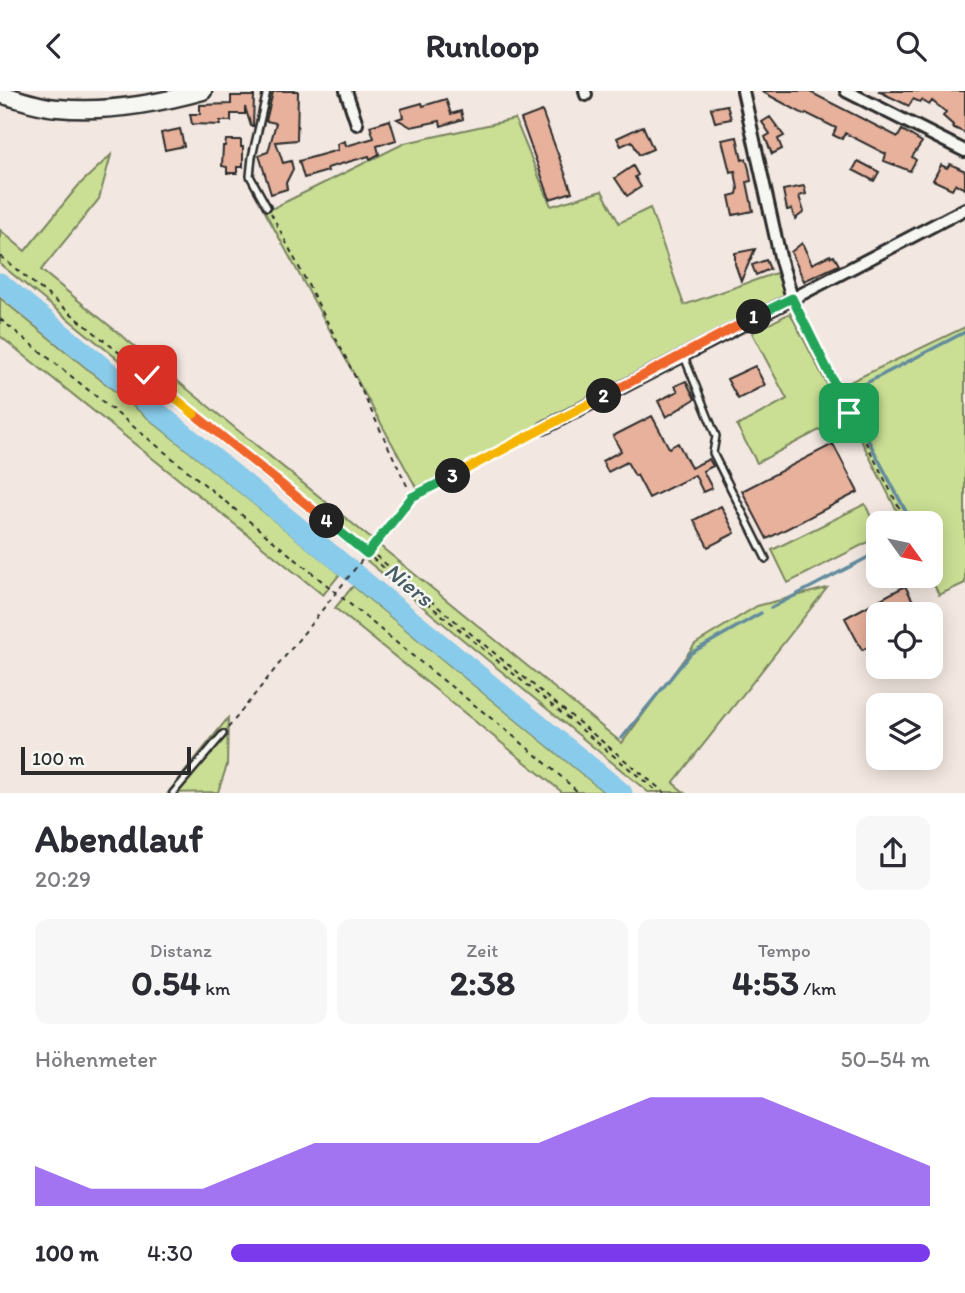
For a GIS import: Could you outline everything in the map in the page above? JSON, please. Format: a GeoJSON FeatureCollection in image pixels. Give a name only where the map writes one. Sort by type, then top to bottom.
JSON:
{"type":"FeatureCollection","features":[{"type":"Feature","properties":{"kind":"street"},"geometry":{"type":"LineString","coordinates":[[0,94],[56,109],[113,109],[167,101],[202,91]]}},
{"type":"Feature","properties":{"kind":"street"},"geometry":{"type":"LineString","coordinates":[[346,91],[356,124]]}},
{"type":"Feature","properties":{"kind":"street"},"geometry":{"type":"LineString","coordinates":[[743,91],[781,261],[792,298]]}},
{"type":"Feature","properties":{"kind":"street"},"geometry":{"type":"LineString","coordinates":[[846,91],[965,151]]}},
{"type":"Feature","properties":{"kind":"street"},"geometry":{"type":"LineString","coordinates":[[544,428],[965,209]]}},
{"type":"Feature","properties":{"kind":"lane"},"geometry":{"type":"LineString","coordinates":[[267,91],[250,176],[267,207]]}},
{"type":"Feature","properties":{"kind":"lane"},"geometry":{"type":"LineString","coordinates":[[683,355],[716,436],[713,453],[766,559]]}},
{"type":"Feature","properties":{"kind":"lane"},"geometry":{"type":"LineString","coordinates":[[367,554],[412,497],[544,428]]}},
{"type":"Feature","properties":{"kind":"lane"},"geometry":{"type":"LineString","coordinates":[[173,793],[223,734]]}},
{"type":"Feature","properties":{"kind":"path"},"geometry":{"type":"LineString","coordinates":[[267,207],[346,358],[412,497]]}},
{"type":"Feature","properties":{"kind":"path"},"geometry":{"type":"LineString","coordinates":[[0,256],[659,793]]}},
{"type":"Feature","properties":{"kind":"path"},"geometry":{"type":"LineString","coordinates":[[792,298],[901,511]]}},
{"type":"Feature","properties":{"kind":"path"},"geometry":{"type":"LineString","coordinates":[[0,319],[485,716],[538,755],[579,793]]}},
{"type":"Feature","properties":{"kind":"path"},"geometry":{"type":"LineString","coordinates":[[223,734],[367,554]]}},
{"type":"Feature","properties":{"kind":"path"},"geometry":{"type":"LineString","coordinates":[[367,554],[665,793]]}},
{"type":"Feature","properties":{"kind":"green space"},"geometry":{"type":"Polygon","coordinates":[[[515,119],[551,206],[602,191],[619,223],[650,208],[684,305],[776,273],[792,304],[417,489],[265,212],[405,143],[515,119]]]}},
{"type":"Feature","properties":{"kind":"green space"},"geometry":{"type":"Polygon","coordinates":[[[111,155],[99,199],[41,270],[622,743],[695,644],[757,606],[827,588],[673,783],[684,792],[648,792],[0,264],[0,230],[25,251],[78,186],[111,155]]]}},
{"type":"Feature","properties":{"kind":"green space"},"geometry":{"type":"Polygon","coordinates":[[[0,298],[340,574],[323,595],[0,336],[0,298]]]}},
{"type":"Feature","properties":{"kind":"green space"},"geometry":{"type":"Polygon","coordinates":[[[790,313],[844,417],[757,463],[737,426],[787,399],[752,333],[790,313]]]}},
{"type":"Feature","properties":{"kind":"green space"},"geometry":{"type":"Polygon","coordinates":[[[965,327],[965,583],[939,595],[936,588],[943,588],[943,511],[897,511],[835,389],[965,327]]]}},
{"type":"Feature","properties":{"kind":"green space"},"geometry":{"type":"Polygon","coordinates":[[[865,504],[868,511],[866,511],[866,543],[788,583],[772,550],[865,504]]]}},
{"type":"Feature","properties":{"kind":"green space"},"geometry":{"type":"Polygon","coordinates":[[[353,586],[604,792],[562,792],[335,608],[353,586]]]}},
{"type":"Feature","properties":{"kind":"green space"},"geometry":{"type":"Polygon","coordinates":[[[228,718],[227,765],[218,792],[168,793],[228,718]]]}},
{"type":"Feature","properties":{"kind":"building"},"geometry":{"type":"Polygon","coordinates":[[[298,91],[297,140],[276,142],[283,163],[291,161],[293,169],[286,183],[287,189],[271,194],[259,155],[268,152],[276,123],[266,121],[273,92],[298,91]]]}},
{"type":"Feature","properties":{"kind":"building"},"geometry":{"type":"Polygon","coordinates":[[[761,91],[808,91],[898,137],[902,130],[922,142],[912,157],[916,160],[910,171],[884,161],[886,154],[845,133],[842,139],[833,135],[836,128],[761,91]]]}},
{"type":"Feature","properties":{"kind":"building"},"geometry":{"type":"Polygon","coordinates":[[[878,91],[965,91],[965,133],[952,127],[943,116],[946,112],[932,101],[929,105],[922,100],[920,102],[913,99],[909,106],[878,91]]]}},
{"type":"Feature","properties":{"kind":"building"},"geometry":{"type":"Polygon","coordinates":[[[231,96],[254,96],[253,126],[245,107],[245,114],[231,114],[231,121],[220,121],[220,125],[192,124],[190,114],[200,114],[200,105],[231,104],[231,96]]]}},
{"type":"Feature","properties":{"kind":"building"},"geometry":{"type":"Polygon","coordinates":[[[446,99],[451,114],[461,111],[463,119],[441,126],[440,121],[411,127],[397,119],[403,117],[401,109],[446,99]]]}},
{"type":"Feature","properties":{"kind":"building"},"geometry":{"type":"Polygon","coordinates":[[[727,105],[731,119],[715,122],[711,108],[727,105]]]}},
{"type":"Feature","properties":{"kind":"building"},"geometry":{"type":"Polygon","coordinates":[[[542,111],[572,192],[550,199],[521,119],[542,111]]]}},
{"type":"Feature","properties":{"kind":"building"},"geometry":{"type":"Polygon","coordinates":[[[770,117],[784,136],[778,139],[782,149],[772,154],[765,137],[770,134],[762,122],[770,117]]]}},
{"type":"Feature","properties":{"kind":"building"},"geometry":{"type":"Polygon","coordinates":[[[390,120],[396,140],[377,146],[379,154],[370,159],[369,156],[327,168],[328,171],[304,178],[299,161],[338,150],[337,144],[345,141],[346,146],[374,138],[370,126],[390,120]]]}},
{"type":"Feature","properties":{"kind":"building"},"geometry":{"type":"Polygon","coordinates":[[[643,126],[653,149],[639,155],[632,141],[621,146],[617,138],[643,126]]]}},
{"type":"Feature","properties":{"kind":"building"},"geometry":{"type":"Polygon","coordinates":[[[180,129],[184,146],[165,150],[161,133],[180,129]]]}},
{"type":"Feature","properties":{"kind":"building"},"geometry":{"type":"Polygon","coordinates":[[[737,137],[742,160],[746,159],[749,169],[751,181],[747,182],[753,211],[733,215],[729,196],[737,194],[738,189],[735,171],[730,172],[722,140],[737,137]]]}},
{"type":"Feature","properties":{"kind":"building"},"geometry":{"type":"Polygon","coordinates":[[[226,140],[241,140],[243,167],[237,167],[237,173],[227,173],[227,167],[222,166],[226,140]]]}},
{"type":"Feature","properties":{"kind":"building"},"geometry":{"type":"Polygon","coordinates":[[[858,161],[879,172],[874,181],[853,170],[858,161]]]}},
{"type":"Feature","properties":{"kind":"building"},"geometry":{"type":"Polygon","coordinates":[[[950,164],[965,171],[965,189],[955,184],[952,189],[933,180],[941,165],[947,168],[950,164]]]}},
{"type":"Feature","properties":{"kind":"building"},"geometry":{"type":"Polygon","coordinates":[[[633,166],[641,187],[627,196],[615,178],[633,166]]]}},
{"type":"Feature","properties":{"kind":"building"},"geometry":{"type":"Polygon","coordinates":[[[804,186],[806,194],[799,196],[804,212],[795,219],[792,209],[787,210],[783,190],[804,186]]]}},
{"type":"Feature","properties":{"kind":"building"},"geometry":{"type":"Polygon","coordinates":[[[802,243],[812,264],[830,255],[834,256],[839,265],[804,281],[791,252],[802,243]]]}},
{"type":"Feature","properties":{"kind":"building"},"geometry":{"type":"Polygon","coordinates":[[[755,249],[741,281],[735,264],[735,253],[755,249]]]}},
{"type":"Feature","properties":{"kind":"building"},"geometry":{"type":"Polygon","coordinates":[[[766,260],[770,269],[756,275],[752,265],[766,260]]]}},
{"type":"Feature","properties":{"kind":"building"},"geometry":{"type":"Polygon","coordinates":[[[755,366],[765,385],[738,399],[727,379],[755,366]]]}},
{"type":"Feature","properties":{"kind":"building"},"geometry":{"type":"Polygon","coordinates":[[[686,381],[695,399],[666,417],[658,401],[678,391],[675,386],[686,381]]]}},
{"type":"Feature","properties":{"kind":"building"},"geometry":{"type":"Polygon","coordinates":[[[652,416],[669,448],[678,443],[691,468],[709,459],[713,466],[703,471],[712,488],[703,492],[695,475],[649,498],[627,462],[608,472],[602,461],[621,451],[613,436],[652,416]]]}},
{"type":"Feature","properties":{"kind":"building"},"geometry":{"type":"Polygon","coordinates":[[[833,444],[858,492],[767,539],[742,491],[833,444]]]}},
{"type":"Feature","properties":{"kind":"building"},"geometry":{"type":"Polygon","coordinates":[[[721,506],[735,533],[708,547],[694,520],[721,506]]]}},
{"type":"Feature","properties":{"kind":"building"},"geometry":{"type":"Polygon","coordinates":[[[906,588],[914,602],[875,602],[906,588]]]}},
{"type":"Feature","properties":{"kind":"building"},"geometry":{"type":"Polygon","coordinates":[[[866,607],[866,648],[862,650],[845,618],[866,607]]]}},
{"type":"Feature","properties":{"kind":"waterway","name":"Niers"},"geometry":{"type":"LineString","coordinates":[[0,283],[622,793]]}},
{"type":"Feature","properties":{"kind":"waterway"},"geometry":{"type":"LineString","coordinates":[[906,511],[848,402],[853,390],[965,332]]}},
{"type":"Feature","properties":{"kind":"waterway"},"geometry":{"type":"LineString","coordinates":[[771,608],[866,558]]}},
{"type":"Feature","properties":{"kind":"waterway"},"geometry":{"type":"LineString","coordinates":[[622,738],[691,653],[761,613]]}},
{"type":"Feature","properties":{"kind":"route"},"geometry":{"type":"LineString","coordinates":[[147,375],[367,554],[412,497],[792,298],[849,413]]}}]}
